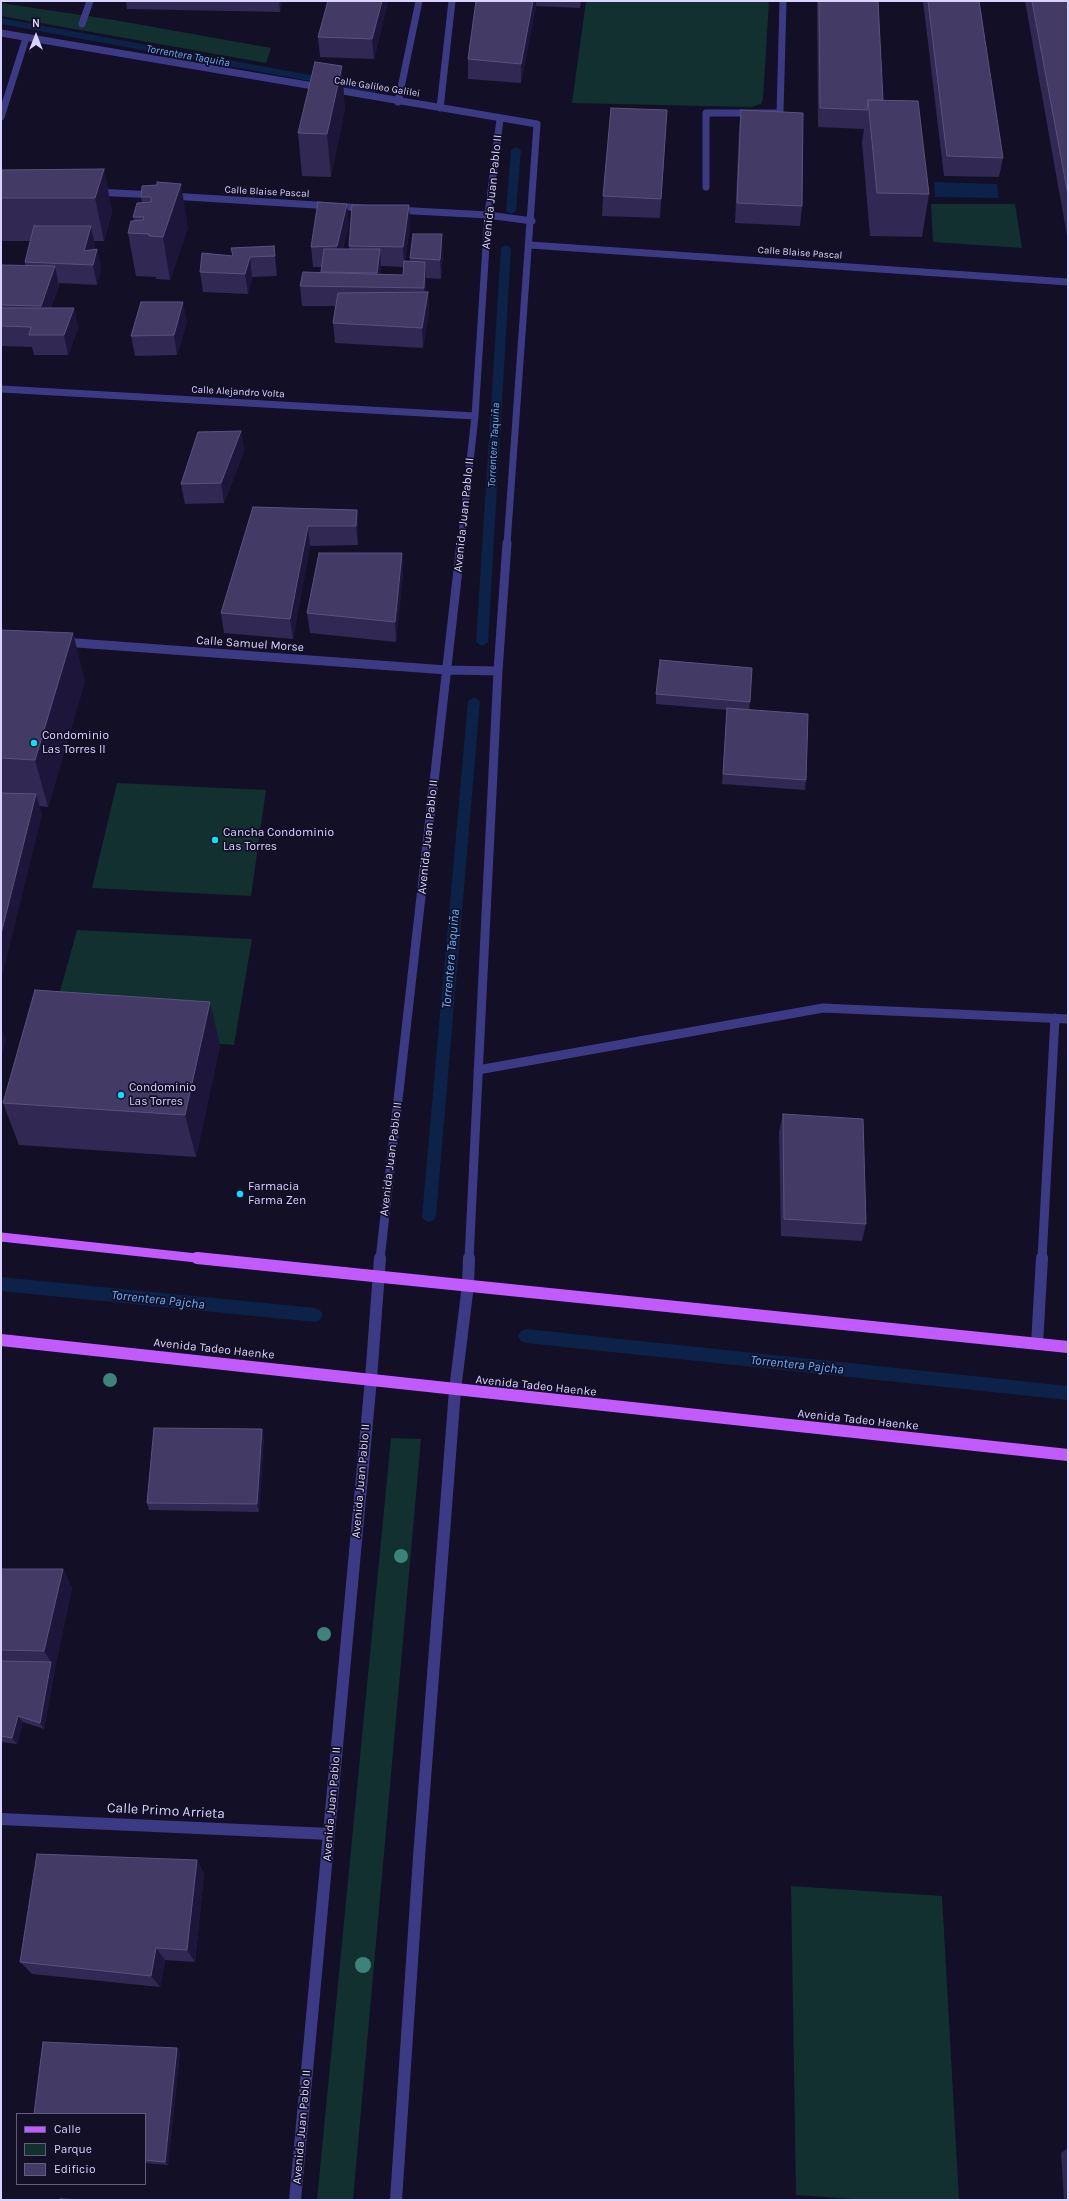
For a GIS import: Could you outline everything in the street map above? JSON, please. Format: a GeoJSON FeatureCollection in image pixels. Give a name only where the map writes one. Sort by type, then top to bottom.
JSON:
{"type":"FeatureCollection","features":[{"type":"Feature","properties":{"kind":"main road"},"geometry":{"type":"LineString","coordinates":[[1,1237],[378,1278],[468,1285],[1068,1347]]}},
{"type":"Feature","properties":{"kind":"main road","name":"Avenida Tadeo Haenke"},"geometry":{"type":"LineString","coordinates":[[1,1340],[1068,1455]]}},
{"type":"Feature","properties":{"kind":"street"},"geometry":{"type":"LineString","coordinates":[[82,24],[90,1]]}},
{"type":"Feature","properties":{"kind":"street"},"geometry":{"type":"LineString","coordinates":[[398,102],[419,1]]}},
{"type":"Feature","properties":{"kind":"street"},"geometry":{"type":"LineString","coordinates":[[440,108],[452,1]]}},
{"type":"Feature","properties":{"kind":"street"},"geometry":{"type":"LineString","coordinates":[[706,187],[706,113],[780,113],[783,1]]}},
{"type":"Feature","properties":{"kind":"street","name":"Calle Galileo Galilei"},"geometry":{"type":"LineString","coordinates":[[1,34],[398,102],[537,124],[532,221]]}},
{"type":"Feature","properties":{"kind":"street"},"geometry":{"type":"LineString","coordinates":[[1,117],[26,38]]}},
{"type":"Feature","properties":{"kind":"street","name":"Avenida Juan Pablo II"},"geometry":{"type":"LineString","coordinates":[[295,2200],[371,1379],[378,1278],[475,416],[488,215],[500,119]]}},
{"type":"Feature","properties":{"kind":"street","name":"Calle Blaise Pascal"},"geometry":{"type":"LineString","coordinates":[[88,191],[370,208]]}},
{"type":"Feature","properties":{"kind":"street"},"geometry":{"type":"LineString","coordinates":[[386,209],[488,215],[532,221],[498,671],[468,1285],[455,1390],[419,1857],[396,2200]]}},
{"type":"Feature","properties":{"kind":"street","name":"Calle Blaise Pascal"},"geometry":{"type":"LineString","coordinates":[[530,245],[1068,282]]}},
{"type":"Feature","properties":{"kind":"street","name":"Calle Alejandro Volta"},"geometry":{"type":"LineString","coordinates":[[1,389],[475,416]]}},
{"type":"Feature","properties":{"kind":"street","name":"Calle Samuel Morse"},"geometry":{"type":"LineString","coordinates":[[57,642],[447,670],[498,671]]}},
{"type":"Feature","properties":{"kind":"street"},"geometry":{"type":"LineString","coordinates":[[478,1070],[823,1008],[1068,1019]]}},
{"type":"Feature","properties":{"kind":"street"},"geometry":{"type":"LineString","coordinates":[[1037,1344],[1055,1018]]}},
{"type":"Feature","properties":{"kind":"street","name":"Calle Primo Arrieta"},"geometry":{"type":"LineString","coordinates":[[1,1819],[329,1834]]}},
{"type":"Feature","properties":{"kind":"green space"},"geometry":{"type":"Polygon","coordinates":[[[586,1],[769,1],[763,99],[761,104],[751,107],[572,103],[586,1]]]}},
{"type":"Feature","properties":{"kind":"green space"},"geometry":{"type":"Polygon","coordinates":[[[1,3],[114,20],[271,48],[266,63],[1,16],[1,3]]]}},
{"type":"Feature","properties":{"kind":"green space"},"geometry":{"type":"Polygon","coordinates":[[[931,204],[1015,204],[1022,248],[933,242],[931,204]]]}},
{"type":"Feature","properties":{"kind":"green space"},"geometry":{"type":"Polygon","coordinates":[[[117,783],[266,790],[251,896],[92,888],[117,783]]]}},
{"type":"Feature","properties":{"kind":"green space"},"geometry":{"type":"Polygon","coordinates":[[[77,930],[252,939],[234,1045],[49,1031],[77,930]]]}},
{"type":"Feature","properties":{"kind":"green space"},"geometry":{"type":"Polygon","coordinates":[[[391,1438],[421,1439],[353,2200],[317,2200],[391,1438]]]}},
{"type":"Feature","properties":{"kind":"green space"},"geometry":{"type":"Polygon","coordinates":[[[791,1886],[942,1896],[959,2200],[867,2200],[796,2195],[791,1886]]]}},
{"type":"Feature","properties":{"kind":"water"},"geometry":{"type":"Polygon","coordinates":[[[934,182],[997,184],[999,198],[935,197],[934,182]]]}},
{"type":"Feature","properties":{"kind":"building"},"geometry":{"type":"Polygon","coordinates":[[[328,1],[382,1],[372,39],[318,37],[328,1]]]}},
{"type":"Feature","properties":{"kind":"building"},"geometry":{"type":"Polygon","coordinates":[[[476,1],[533,1],[521,64],[468,59],[476,1]]]}},
{"type":"Feature","properties":{"kind":"building"},"geometry":{"type":"Polygon","coordinates":[[[819,1],[878,1],[883,100],[868,100],[867,110],[820,108],[819,1]]]}},
{"type":"Feature","properties":{"kind":"building"},"geometry":{"type":"Polygon","coordinates":[[[928,1],[979,1],[1003,158],[947,156],[928,1]]]}},
{"type":"Feature","properties":{"kind":"building"},"geometry":{"type":"Polygon","coordinates":[[[1032,1],[1068,1],[1068,195],[1032,1]]]}},
{"type":"Feature","properties":{"kind":"building"},"geometry":{"type":"Polygon","coordinates":[[[315,62],[342,66],[327,134],[298,133],[315,62]]]}},
{"type":"Feature","properties":{"kind":"building"},"geometry":{"type":"Polygon","coordinates":[[[868,100],[918,101],[929,194],[877,193],[868,100]]]}},
{"type":"Feature","properties":{"kind":"building"},"geometry":{"type":"Polygon","coordinates":[[[611,108],[667,110],[661,199],[603,196],[611,108]]]}},
{"type":"Feature","properties":{"kind":"building"},"geometry":{"type":"Polygon","coordinates":[[[741,110],[803,113],[802,206],[737,203],[741,110]]]}},
{"type":"Feature","properties":{"kind":"building"},"geometry":{"type":"Polygon","coordinates":[[[104,169],[95,198],[1,198],[1,170],[104,169]]]}},
{"type":"Feature","properties":{"kind":"building"},"geometry":{"type":"Polygon","coordinates":[[[157,182],[181,184],[163,237],[149,236],[149,234],[128,233],[131,221],[143,220],[144,217],[133,217],[137,203],[151,202],[151,197],[141,197],[142,186],[157,185],[157,182]]]}},
{"type":"Feature","properties":{"kind":"building"},"geometry":{"type":"Polygon","coordinates":[[[318,202],[347,204],[337,246],[311,247],[318,202]]]}},
{"type":"Feature","properties":{"kind":"building"},"geometry":{"type":"Polygon","coordinates":[[[352,205],[409,205],[403,247],[349,246],[352,205]]]}},
{"type":"Feature","properties":{"kind":"building"},"geometry":{"type":"Polygon","coordinates":[[[34,226],[91,226],[84,251],[97,249],[93,265],[25,262],[34,226]]]}},
{"type":"Feature","properties":{"kind":"building"},"geometry":{"type":"Polygon","coordinates":[[[413,234],[442,234],[440,260],[410,258],[413,234]]]}},
{"type":"Feature","properties":{"kind":"building"},"geometry":{"type":"Polygon","coordinates":[[[274,246],[275,256],[250,257],[245,274],[200,272],[202,253],[233,256],[231,248],[274,246]]]}},
{"type":"Feature","properties":{"kind":"building"},"geometry":{"type":"Polygon","coordinates":[[[324,249],[380,249],[377,273],[321,272],[324,249]]]}},
{"type":"Feature","properties":{"kind":"building"},"geometry":{"type":"Polygon","coordinates":[[[404,261],[425,262],[424,288],[300,286],[303,272],[403,275],[404,261]]]}},
{"type":"Feature","properties":{"kind":"building"},"geometry":{"type":"Polygon","coordinates":[[[1,265],[55,266],[41,306],[1,305],[1,265]]]}},
{"type":"Feature","properties":{"kind":"building"},"geometry":{"type":"Polygon","coordinates":[[[428,292],[422,328],[333,323],[338,293],[428,292]]]}},
{"type":"Feature","properties":{"kind":"building"},"geometry":{"type":"Polygon","coordinates":[[[141,302],[183,302],[174,335],[131,336],[141,302]]]}},
{"type":"Feature","properties":{"kind":"building"},"geometry":{"type":"Polygon","coordinates":[[[2,308],[74,308],[64,335],[29,335],[31,327],[1,326],[2,308]]]}},
{"type":"Feature","properties":{"kind":"building"},"geometry":{"type":"Polygon","coordinates":[[[241,431],[221,483],[181,484],[198,432],[241,431]]]}},
{"type":"Feature","properties":{"kind":"building"},"geometry":{"type":"Polygon","coordinates":[[[253,507],[357,510],[356,526],[308,526],[290,619],[221,613],[253,507]]]}},
{"type":"Feature","properties":{"kind":"building"},"geometry":{"type":"Polygon","coordinates":[[[319,553],[402,553],[395,622],[307,613],[319,553]]]}},
{"type":"Feature","properties":{"kind":"building"},"geometry":{"type":"Polygon","coordinates":[[[1,630],[73,633],[35,760],[1,758],[1,630]]]}},
{"type":"Feature","properties":{"kind":"building"},"geometry":{"type":"Polygon","coordinates":[[[660,660],[752,668],[750,702],[656,694],[660,660]]]}},
{"type":"Feature","properties":{"kind":"building"},"geometry":{"type":"Polygon","coordinates":[[[727,708],[808,714],[806,780],[723,774],[727,708]]]}},
{"type":"Feature","properties":{"kind":"building"},"geometry":{"type":"Polygon","coordinates":[[[1,793],[36,794],[1,934],[1,793]]]}},
{"type":"Feature","properties":{"kind":"building"},"geometry":{"type":"Polygon","coordinates":[[[35,990],[210,1002],[185,1115],[3,1103],[35,990]]]}},
{"type":"Feature","properties":{"kind":"building"},"geometry":{"type":"Polygon","coordinates":[[[783,1114],[863,1119],[866,1224],[784,1219],[783,1114]]]}},
{"type":"Feature","properties":{"kind":"building"},"geometry":{"type":"Polygon","coordinates":[[[154,1428],[262,1429],[257,1504],[147,1503],[154,1428]]]}},
{"type":"Feature","properties":{"kind":"building"},"geometry":{"type":"Polygon","coordinates":[[[1,1569],[63,1569],[44,1651],[1,1650],[1,1569]]]}},
{"type":"Feature","properties":{"kind":"building"},"geometry":{"type":"Polygon","coordinates":[[[1,1661],[51,1662],[40,1723],[18,1716],[12,1738],[1,1736],[1,1661]]]}},
{"type":"Feature","properties":{"kind":"building"},"geometry":{"type":"Polygon","coordinates":[[[37,1854],[197,1860],[187,1950],[156,1948],[151,1976],[20,1962],[37,1854]]]}},
{"type":"Feature","properties":{"kind":"building"},"geometry":{"type":"Polygon","coordinates":[[[43,2042],[177,2048],[165,2162],[146,2160],[146,2113],[34,2113],[43,2042]]]}},
{"type":"Feature","properties":{"kind":"building"},"geometry":{"type":"Polygon","coordinates":[[[60,2199],[92,2200],[60,2200],[60,2199]]]}},
{"type":"Feature","properties":{"kind":"waterway","name":"Torrentera Taquiña"},"geometry":{"type":"LineString","coordinates":[[1,21],[375,90]]}},
{"type":"Feature","properties":{"kind":"waterway","name":"Torrentera Taquiña"},"geometry":{"type":"LineString","coordinates":[[511,211],[516,150]]}},
{"type":"Feature","properties":{"kind":"waterway","name":"Torrentera Taquiña"},"geometry":{"type":"LineString","coordinates":[[482,642],[506,248]]}},
{"type":"Feature","properties":{"kind":"waterway","name":"Torrentera Taquiña"},"geometry":{"type":"LineString","coordinates":[[429,1216],[474,701]]}},
{"type":"Feature","properties":{"kind":"waterway","name":"Torrentera Pajcha"},"geometry":{"type":"LineString","coordinates":[[1,1284],[315,1315]]}},
{"type":"Feature","properties":{"kind":"waterway","name":"Torrentera Pajcha"},"geometry":{"type":"LineString","coordinates":[[526,1336],[1068,1393]]}},
{"type":"Feature","properties":{"kind":"place","name":"Condominio Las Torres II"},"geometry":{"type":"Point","coordinates":[34,743]}},
{"type":"Feature","properties":{"kind":"place","name":"Cancha Condominio Las Torres"},"geometry":{"type":"Point","coordinates":[215,840]}},
{"type":"Feature","properties":{"kind":"place","name":"Condominio Las Torres"},"geometry":{"type":"Point","coordinates":[121,1095]}},
{"type":"Feature","properties":{"kind":"place","name":"Farmacia Farma Zen"},"geometry":{"type":"Point","coordinates":[240,1194]}}]}
